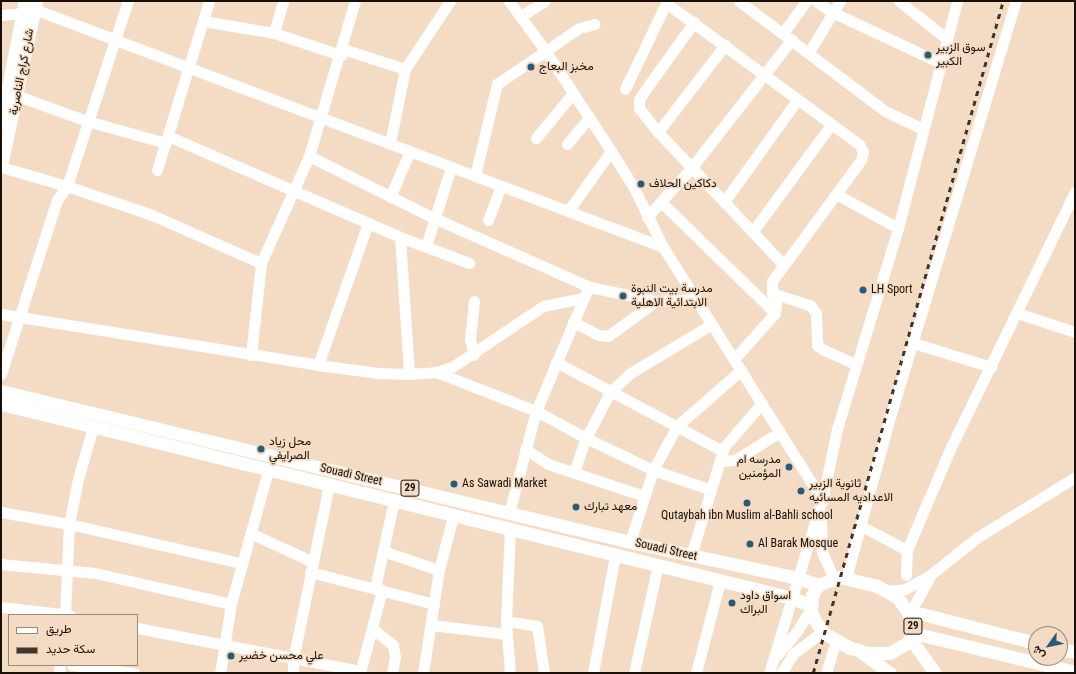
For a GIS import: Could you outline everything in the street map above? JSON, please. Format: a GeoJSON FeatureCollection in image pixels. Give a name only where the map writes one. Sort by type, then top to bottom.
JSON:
{"type":"FeatureCollection","features":[{"type":"Feature","properties":{"kind":"main road","name":"شارع كراج الناصرية"},"geometry":{"type":"LineString","coordinates":[[1,122],[29,6]]}},
{"type":"Feature","properties":{"kind":"main road","name":"شارع كراج الناصرية"},"geometry":{"type":"LineString","coordinates":[[1,166],[9,90]]}},
{"type":"Feature","properties":{"kind":"main road","name":"Souadi Street"},"geometry":{"type":"LineString","coordinates":[[1,391],[630,542],[798,578],[818,585]]}},
{"type":"Feature","properties":{"kind":"main road","name":"Souadi Street"},"geometry":{"type":"LineString","coordinates":[[1,404],[268,471],[329,484],[432,511],[792,598],[810,607]]}},
{"type":"Feature","properties":{"kind":"main road"},"geometry":{"type":"LineString","coordinates":[[432,511],[437,495]]}},
{"type":"Feature","properties":{"kind":"main road","name":"29"},"geometry":{"type":"LineString","coordinates":[[818,585],[833,578],[846,578],[887,590],[898,598],[910,614],[912,635],[903,647],[890,653],[859,651],[836,641],[822,632]]}},
{"type":"Feature","properties":{"kind":"main road"},"geometry":{"type":"LineString","coordinates":[[818,585],[810,607],[822,632]]}},
{"type":"Feature","properties":{"kind":"main road","name":"29"},"geometry":{"type":"LineString","coordinates":[[910,614],[922,614],[1028,641]]}},
{"type":"Feature","properties":{"kind":"main road"},"geometry":{"type":"LineString","coordinates":[[912,635],[935,673]]}},
{"type":"Feature","properties":{"kind":"main road","name":"29"},"geometry":{"type":"LineString","coordinates":[[912,635],[1021,658],[1075,672]]}},
{"type":"Feature","properties":{"kind":"main road"},"geometry":{"type":"LineString","coordinates":[[1021,658],[1028,647]]}},
{"type":"Feature","properties":{"kind":"main road"},"geometry":{"type":"LineString","coordinates":[[859,651],[890,673]]}},
{"type":"Feature","properties":{"kind":"street"},"geometry":{"type":"LineString","coordinates":[[1,374],[57,200],[67,186],[87,121],[128,1]]}},
{"type":"Feature","properties":{"kind":"street"},"geometry":{"type":"LineString","coordinates":[[157,170],[190,68],[209,1]]}},
{"type":"Feature","properties":{"kind":"street"},"geometry":{"type":"LineString","coordinates":[[274,33],[283,1]]}},
{"type":"Feature","properties":{"kind":"street"},"geometry":{"type":"LineString","coordinates":[[251,354],[261,263],[309,156],[342,52],[355,1]]}},
{"type":"Feature","properties":{"kind":"street"},"geometry":{"type":"LineString","coordinates":[[390,144],[405,69],[450,1]]}},
{"type":"Feature","properties":{"kind":"street"},"geometry":{"type":"LineString","coordinates":[[509,1],[545,50],[590,117],[634,188],[663,247],[822,499],[820,542],[824,561],[833,578]]}},
{"type":"Feature","properties":{"kind":"street"},"geometry":{"type":"LineString","coordinates":[[521,16],[546,1]]}},
{"type":"Feature","properties":{"kind":"street"},"geometry":{"type":"LineString","coordinates":[[738,1],[788,36],[885,111],[923,129]]}},
{"type":"Feature","properties":{"kind":"street"},"geometry":{"type":"LineString","coordinates":[[647,217],[692,167],[763,74],[788,36],[806,1]]}},
{"type":"Feature","properties":{"kind":"street"},"geometry":{"type":"LineString","coordinates":[[816,1],[832,12],[941,63]]}},
{"type":"Feature","properties":{"kind":"street"},"geometry":{"type":"LineString","coordinates":[[809,52],[840,1]]}},
{"type":"Feature","properties":{"kind":"street"},"geometry":{"type":"LineString","coordinates":[[899,1],[947,39]]}},
{"type":"Feature","properties":{"kind":"street"},"geometry":{"type":"LineString","coordinates":[[771,668],[822,499],[833,445],[856,364],[898,228],[957,1]]}},
{"type":"Feature","properties":{"kind":"street"},"geometry":{"type":"LineString","coordinates":[[846,578],[913,344],[1016,1]]}},
{"type":"Feature","properties":{"kind":"street"},"geometry":{"type":"LineString","coordinates":[[625,89],[667,2],[797,100],[859,144],[863,152],[861,160],[783,264],[772,281],[772,294],[776,303],[775,313],[734,359]]}},
{"type":"Feature","properties":{"kind":"street"},"geometry":{"type":"LineString","coordinates":[[1,15],[29,6],[115,40],[663,247]]}},
{"type":"Feature","properties":{"kind":"street"},"geometry":{"type":"LineString","coordinates":[[204,21],[274,33],[405,69]]}},
{"type":"Feature","properties":{"kind":"street"},"geometry":{"type":"LineString","coordinates":[[694,22],[638,100],[639,108],[658,132],[783,264]]}},
{"type":"Feature","properties":{"kind":"street"},"geometry":{"type":"LineString","coordinates":[[475,176],[497,84],[585,24],[595,24]]}},
{"type":"Feature","properties":{"kind":"street"},"geometry":{"type":"LineString","coordinates":[[658,132],[725,45]]}},
{"type":"Feature","properties":{"kind":"street"},"geometry":{"type":"LineString","coordinates":[[9,90],[87,121],[167,139],[294,190],[400,237],[469,263]]}},
{"type":"Feature","properties":{"kind":"street"},"geometry":{"type":"LineString","coordinates":[[536,138],[573,93]]}},
{"type":"Feature","properties":{"kind":"street"},"geometry":{"type":"LineString","coordinates":[[724,202],[797,100]]}},
{"type":"Feature","properties":{"kind":"street"},"geometry":{"type":"LineString","coordinates":[[567,144],[590,117]]}},
{"type":"Feature","properties":{"kind":"street"},"geometry":{"type":"LineString","coordinates":[[753,231],[831,125]]}},
{"type":"Feature","properties":{"kind":"street"},"geometry":{"type":"LineString","coordinates":[[390,197],[410,151]]}},
{"type":"Feature","properties":{"kind":"street"},"geometry":{"type":"LineString","coordinates":[[568,211],[611,151]]}},
{"type":"Feature","properties":{"kind":"street"},"geometry":{"type":"LineString","coordinates":[[309,156],[434,218],[590,287],[656,300],[696,299]]}},
{"type":"Feature","properties":{"kind":"street"},"geometry":{"type":"LineString","coordinates":[[1,166],[67,186],[152,215],[261,263]]}},
{"type":"Feature","properties":{"kind":"street"},"geometry":{"type":"LineString","coordinates":[[426,246],[451,167]]}},
{"type":"Feature","properties":{"kind":"street"},"geometry":{"type":"LineString","coordinates":[[488,220],[501,186]]}},
{"type":"Feature","properties":{"kind":"street"},"geometry":{"type":"LineString","coordinates":[[906,575],[907,550],[951,447],[1075,192]]}},
{"type":"Feature","properties":{"kind":"street"},"geometry":{"type":"LineString","coordinates":[[836,194],[898,228]]}},
{"type":"Feature","properties":{"kind":"street"},"geometry":{"type":"LineString","coordinates":[[661,202],[775,313]]}},
{"type":"Feature","properties":{"kind":"street"},"geometry":{"type":"LineString","coordinates":[[318,365],[368,223]]}},
{"type":"Feature","properties":{"kind":"street"},"geometry":{"type":"LineString","coordinates":[[400,237],[409,374]]}},
{"type":"Feature","properties":{"kind":"street"},"geometry":{"type":"LineString","coordinates":[[509,512],[536,411],[583,298],[590,287]]}},
{"type":"Feature","properties":{"kind":"street"},"geometry":{"type":"LineString","coordinates":[[772,294],[810,305],[816,313],[817,345],[856,364]]}},
{"type":"Feature","properties":{"kind":"street"},"geometry":{"type":"LineString","coordinates":[[1,314],[19,319],[318,365],[378,373],[409,374],[436,372],[462,362],[542,306],[583,298]]}},
{"type":"Feature","properties":{"kind":"street"},"geometry":{"type":"LineString","coordinates":[[573,322],[599,335],[608,336],[656,300]]}},
{"type":"Feature","properties":{"kind":"street"},"geometry":{"type":"LineString","coordinates":[[474,301],[470,338],[474,355]]}},
{"type":"Feature","properties":{"kind":"street"},"geometry":{"type":"LineString","coordinates":[[1017,313],[1075,332]]}},
{"type":"Feature","properties":{"kind":"street"},"geometry":{"type":"LineString","coordinates":[[574,472],[586,438],[610,392],[629,374],[712,324]]}},
{"type":"Feature","properties":{"kind":"street"},"geometry":{"type":"LineString","coordinates":[[913,344],[991,367]]}},
{"type":"Feature","properties":{"kind":"street"},"geometry":{"type":"LineString","coordinates":[[556,362],[676,426],[722,456],[735,460],[780,432]]}},
{"type":"Feature","properties":{"kind":"street"},"geometry":{"type":"LineString","coordinates":[[630,542],[653,470],[676,426],[741,370]]}},
{"type":"Feature","properties":{"kind":"street"},"geometry":{"type":"LineString","coordinates":[[436,372],[536,411],[586,438],[653,470],[709,489]]}},
{"type":"Feature","properties":{"kind":"street"},"geometry":{"type":"LineString","coordinates":[[691,556],[709,489],[729,439],[762,403]]}},
{"type":"Feature","properties":{"kind":"street"},"geometry":{"type":"LineString","coordinates":[[67,614],[66,569],[69,524],[78,479],[93,427]]}},
{"type":"Feature","properties":{"kind":"street"},"geometry":{"type":"LineString","coordinates":[[525,449],[544,462],[644,496]]}},
{"type":"Feature","properties":{"kind":"street"},"geometry":{"type":"LineString","coordinates":[[220,673],[230,604],[268,471]]}},
{"type":"Feature","properties":{"kind":"street"},"geometry":{"type":"LineString","coordinates":[[887,590],[905,589],[930,575],[978,537],[1075,477]]}},
{"type":"Feature","properties":{"kind":"street"},"geometry":{"type":"LineString","coordinates":[[292,673],[293,660],[329,484]]}},
{"type":"Feature","properties":{"kind":"street"},"geometry":{"type":"LineString","coordinates":[[138,628],[360,672],[373,629],[383,551],[394,500]]}},
{"type":"Feature","properties":{"kind":"street"},"geometry":{"type":"LineString","coordinates":[[1,512],[69,524],[241,563]]}},
{"type":"Feature","properties":{"kind":"street"},"geometry":{"type":"LineString","coordinates":[[423,673],[439,570],[453,516]]}},
{"type":"Feature","properties":{"kind":"street"},"geometry":{"type":"LineString","coordinates":[[861,526],[907,550]]}},
{"type":"Feature","properties":{"kind":"street"},"geometry":{"type":"LineString","coordinates":[[510,530],[506,621],[510,673]]}},
{"type":"Feature","properties":{"kind":"street"},"geometry":{"type":"LineString","coordinates":[[250,533],[312,567],[379,589],[434,604]]}},
{"type":"Feature","properties":{"kind":"street"},"geometry":{"type":"LineString","coordinates":[[383,551],[439,570]]}},
{"type":"Feature","properties":{"kind":"street"},"geometry":{"type":"LineString","coordinates":[[593,673],[615,555]]}},
{"type":"Feature","properties":{"kind":"street"},"geometry":{"type":"LineString","coordinates":[[1,564],[66,569],[95,573],[230,604]]}},
{"type":"Feature","properties":{"kind":"street"},"geometry":{"type":"LineString","coordinates":[[634,673],[658,565]]}},
{"type":"Feature","properties":{"kind":"street"},"geometry":{"type":"LineString","coordinates":[[910,614],[930,575]]}},
{"type":"Feature","properties":{"kind":"street"},"geometry":{"type":"LineString","coordinates":[[696,673],[720,581]]}},
{"type":"Feature","properties":{"kind":"street"},"geometry":{"type":"LineString","coordinates":[[1,607],[59,614]]}},
{"type":"Feature","properties":{"kind":"street"},"geometry":{"type":"LineString","coordinates":[[771,668],[810,607]]}},
{"type":"Feature","properties":{"kind":"street"},"geometry":{"type":"LineString","coordinates":[[506,621],[537,626],[544,673]]}},
{"type":"Feature","properties":{"kind":"street"},"geometry":{"type":"LineString","coordinates":[[431,625],[506,634]]}},
{"type":"Feature","properties":{"kind":"street"},"geometry":{"type":"LineString","coordinates":[[373,629],[393,645],[395,651],[394,673]]}},
{"type":"Feature","properties":{"kind":"street"},"geometry":{"type":"LineString","coordinates":[[781,673],[794,654],[822,632]]}},
{"type":"Feature","properties":{"kind":"street"},"geometry":{"type":"LineString","coordinates":[[826,673],[836,641]]}},
{"type":"Feature","properties":{"kind":"street"},"geometry":{"type":"LineString","coordinates":[[80,666],[134,673]]}},
{"type":"Feature","properties":{"kind":"railway"},"geometry":{"type":"LineString","coordinates":[[813,673],[1003,1]]}},
{"type":"Feature","properties":{"kind":"place","name":"سوق الزبير الكبير"},"geometry":{"type":"Point","coordinates":[928,55]}},
{"type":"Feature","properties":{"kind":"place","name":"مخبز البعاج"},"geometry":{"type":"Point","coordinates":[531,67]}},
{"type":"Feature","properties":{"kind":"place","name":"دكاكين الحلاف"},"geometry":{"type":"Point","coordinates":[641,184]}},
{"type":"Feature","properties":{"kind":"place","name":"LH Sport"},"geometry":{"type":"Point","coordinates":[863,290]}},
{"type":"Feature","properties":{"kind":"place","name":"مدرسة بيت النبوة الابتدائية الاهلية"},"geometry":{"type":"Point","coordinates":[623,296]}},
{"type":"Feature","properties":{"kind":"place","name":"محل زياد الصرايفي"},"geometry":{"type":"Point","coordinates":[261,449]}},
{"type":"Feature","properties":{"kind":"place","name":"مدرسه ام المؤمنين"},"geometry":{"type":"Point","coordinates":[789,467]}},
{"type":"Feature","properties":{"kind":"place","name":"As Sawadi Market"},"geometry":{"type":"Point","coordinates":[454,484]}},
{"type":"Feature","properties":{"kind":"place","name":"ثانوية الزبير الاعداديه المسائيه"},"geometry":{"type":"Point","coordinates":[801,491]}},
{"type":"Feature","properties":{"kind":"place","name":"Qutaybah ibn Muslim al-Bahli school"},"geometry":{"type":"Point","coordinates":[747,503]}},
{"type":"Feature","properties":{"kind":"place","name":"معهد تبارك"},"geometry":{"type":"Point","coordinates":[576,507]}},
{"type":"Feature","properties":{"kind":"place","name":"Al Barak Mosque"},"geometry":{"type":"Point","coordinates":[750,544]}},
{"type":"Feature","properties":{"kind":"place","name":"اسواق داود البراك"},"geometry":{"type":"Point","coordinates":[732,603]}},
{"type":"Feature","properties":{"kind":"place","name":"علي محسن خضير"},"geometry":{"type":"Point","coordinates":[231,656]}}]}
